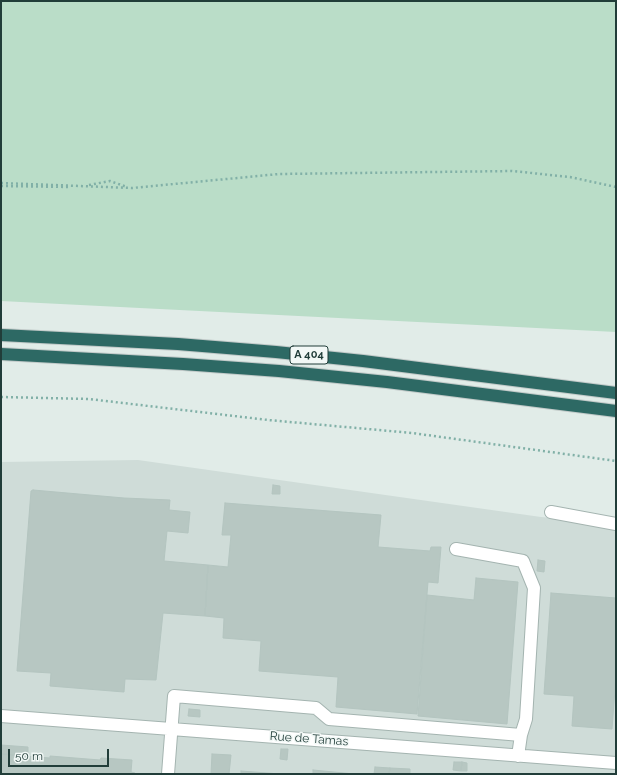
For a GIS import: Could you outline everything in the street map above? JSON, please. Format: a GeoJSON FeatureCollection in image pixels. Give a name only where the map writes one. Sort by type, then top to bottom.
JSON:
{"type":"FeatureCollection","features":[{"type":"Feature","properties":{"kind":"highway","name":"A 404"},"geometry":{"type":"LineString","coordinates":[[1,336],[178,344],[363,360],[616,393]]}},
{"type":"Feature","properties":{"kind":"highway","name":"A 404"},"geometry":{"type":"LineString","coordinates":[[1,354],[279,371],[387,382],[616,412]]}},
{"type":"Feature","properties":{"kind":"street"},"geometry":{"type":"LineString","coordinates":[[551,512],[616,524]]}},
{"type":"Feature","properties":{"kind":"street"},"geometry":{"type":"LineString","coordinates":[[456,549],[523,561],[534,588],[526,719],[521,735],[518,756]]}},
{"type":"Feature","properties":{"kind":"street"},"geometry":{"type":"LineString","coordinates":[[168,774],[174,696],[316,708],[329,719],[521,735]]}},
{"type":"Feature","properties":{"kind":"street","name":"Rue de Tamas"},"geometry":{"type":"LineString","coordinates":[[1,716],[616,763]]}},
{"type":"Feature","properties":{"kind":"path"},"geometry":{"type":"LineString","coordinates":[[1,183],[132,188],[279,174],[452,171],[519,172],[570,177],[616,187]]}},
{"type":"Feature","properties":{"kind":"path"},"geometry":{"type":"LineString","coordinates":[[1,186],[62,188],[110,181],[132,188]]}},
{"type":"Feature","properties":{"kind":"path"},"geometry":{"type":"LineString","coordinates":[[1,397],[89,400],[268,420],[412,433],[616,461]]}},
{"type":"Feature","properties":{"kind":"shaded area"},"geometry":{"type":"Polygon","coordinates":[[[138,460],[541,517],[616,523],[616,774],[1,774],[1,462],[138,460]]]}},
{"type":"Feature","properties":{"kind":"green space"},"geometry":{"type":"Polygon","coordinates":[[[1,1],[616,1],[616,332],[1,301],[1,1]]]}},
{"type":"Feature","properties":{"kind":"building"},"geometry":{"type":"Polygon","coordinates":[[[273,485],[280,486],[280,494],[272,494],[273,485]]]}},
{"type":"Feature","properties":{"kind":"building"},"geometry":{"type":"Polygon","coordinates":[[[31,491],[124,498],[170,500],[169,510],[190,512],[188,533],[167,531],[164,561],[208,565],[205,616],[163,613],[156,680],[125,679],[124,692],[50,686],[51,673],[17,671],[31,491]]]}},
{"type":"Feature","properties":{"kind":"building"},"geometry":{"type":"Polygon","coordinates":[[[225,503],[381,515],[378,547],[430,551],[431,547],[441,547],[438,583],[428,582],[417,714],[336,707],[338,677],[259,671],[261,641],[223,638],[224,618],[205,616],[208,565],[228,567],[231,535],[222,535],[225,503]]]}},
{"type":"Feature","properties":{"kind":"building"},"geometry":{"type":"Polygon","coordinates":[[[538,560],[545,561],[544,572],[537,571],[538,560]]]}},
{"type":"Feature","properties":{"kind":"building"},"geometry":{"type":"Polygon","coordinates":[[[476,578],[518,582],[507,724],[418,716],[427,595],[474,600],[476,578]]]}},
{"type":"Feature","properties":{"kind":"building"},"geometry":{"type":"Polygon","coordinates":[[[551,593],[616,598],[616,676],[612,729],[572,726],[574,696],[544,694],[551,593]]]}},
{"type":"Feature","properties":{"kind":"building"},"geometry":{"type":"Polygon","coordinates":[[[189,709],[200,710],[200,717],[188,716],[189,709]]]}},
{"type":"Feature","properties":{"kind":"building"},"geometry":{"type":"Polygon","coordinates":[[[1,745],[28,747],[28,756],[1,754],[1,745]]]}},
{"type":"Feature","properties":{"kind":"building"},"geometry":{"type":"Polygon","coordinates":[[[281,749],[288,749],[287,760],[280,759],[281,749]]]}},
{"type":"Feature","properties":{"kind":"building"},"geometry":{"type":"Polygon","coordinates":[[[1,754],[50,758],[50,756],[100,760],[101,758],[132,760],[131,772],[135,774],[1,774],[1,754]]]}},
{"type":"Feature","properties":{"kind":"building"},"geometry":{"type":"Polygon","coordinates":[[[212,754],[231,755],[229,774],[211,774],[212,754]]]}},
{"type":"Feature","properties":{"kind":"building"},"geometry":{"type":"Polygon","coordinates":[[[454,762],[462,762],[461,771],[453,770],[454,762]]]}},
{"type":"Feature","properties":{"kind":"building"},"geometry":{"type":"Polygon","coordinates":[[[462,762],[467,763],[467,771],[461,771],[462,762]]]}},
{"type":"Feature","properties":{"kind":"building"},"geometry":{"type":"Polygon","coordinates":[[[375,767],[390,768],[389,774],[374,774],[375,767]]]}},
{"type":"Feature","properties":{"kind":"building"},"geometry":{"type":"Polygon","coordinates":[[[390,768],[410,769],[410,774],[389,774],[390,768]]]}},
{"type":"Feature","properties":{"kind":"building"},"geometry":{"type":"Polygon","coordinates":[[[313,770],[354,774],[313,774],[313,770]]]}},
{"type":"Feature","properties":{"kind":"building"},"geometry":{"type":"Polygon","coordinates":[[[241,771],[280,774],[241,774],[241,771]]]}}]}
